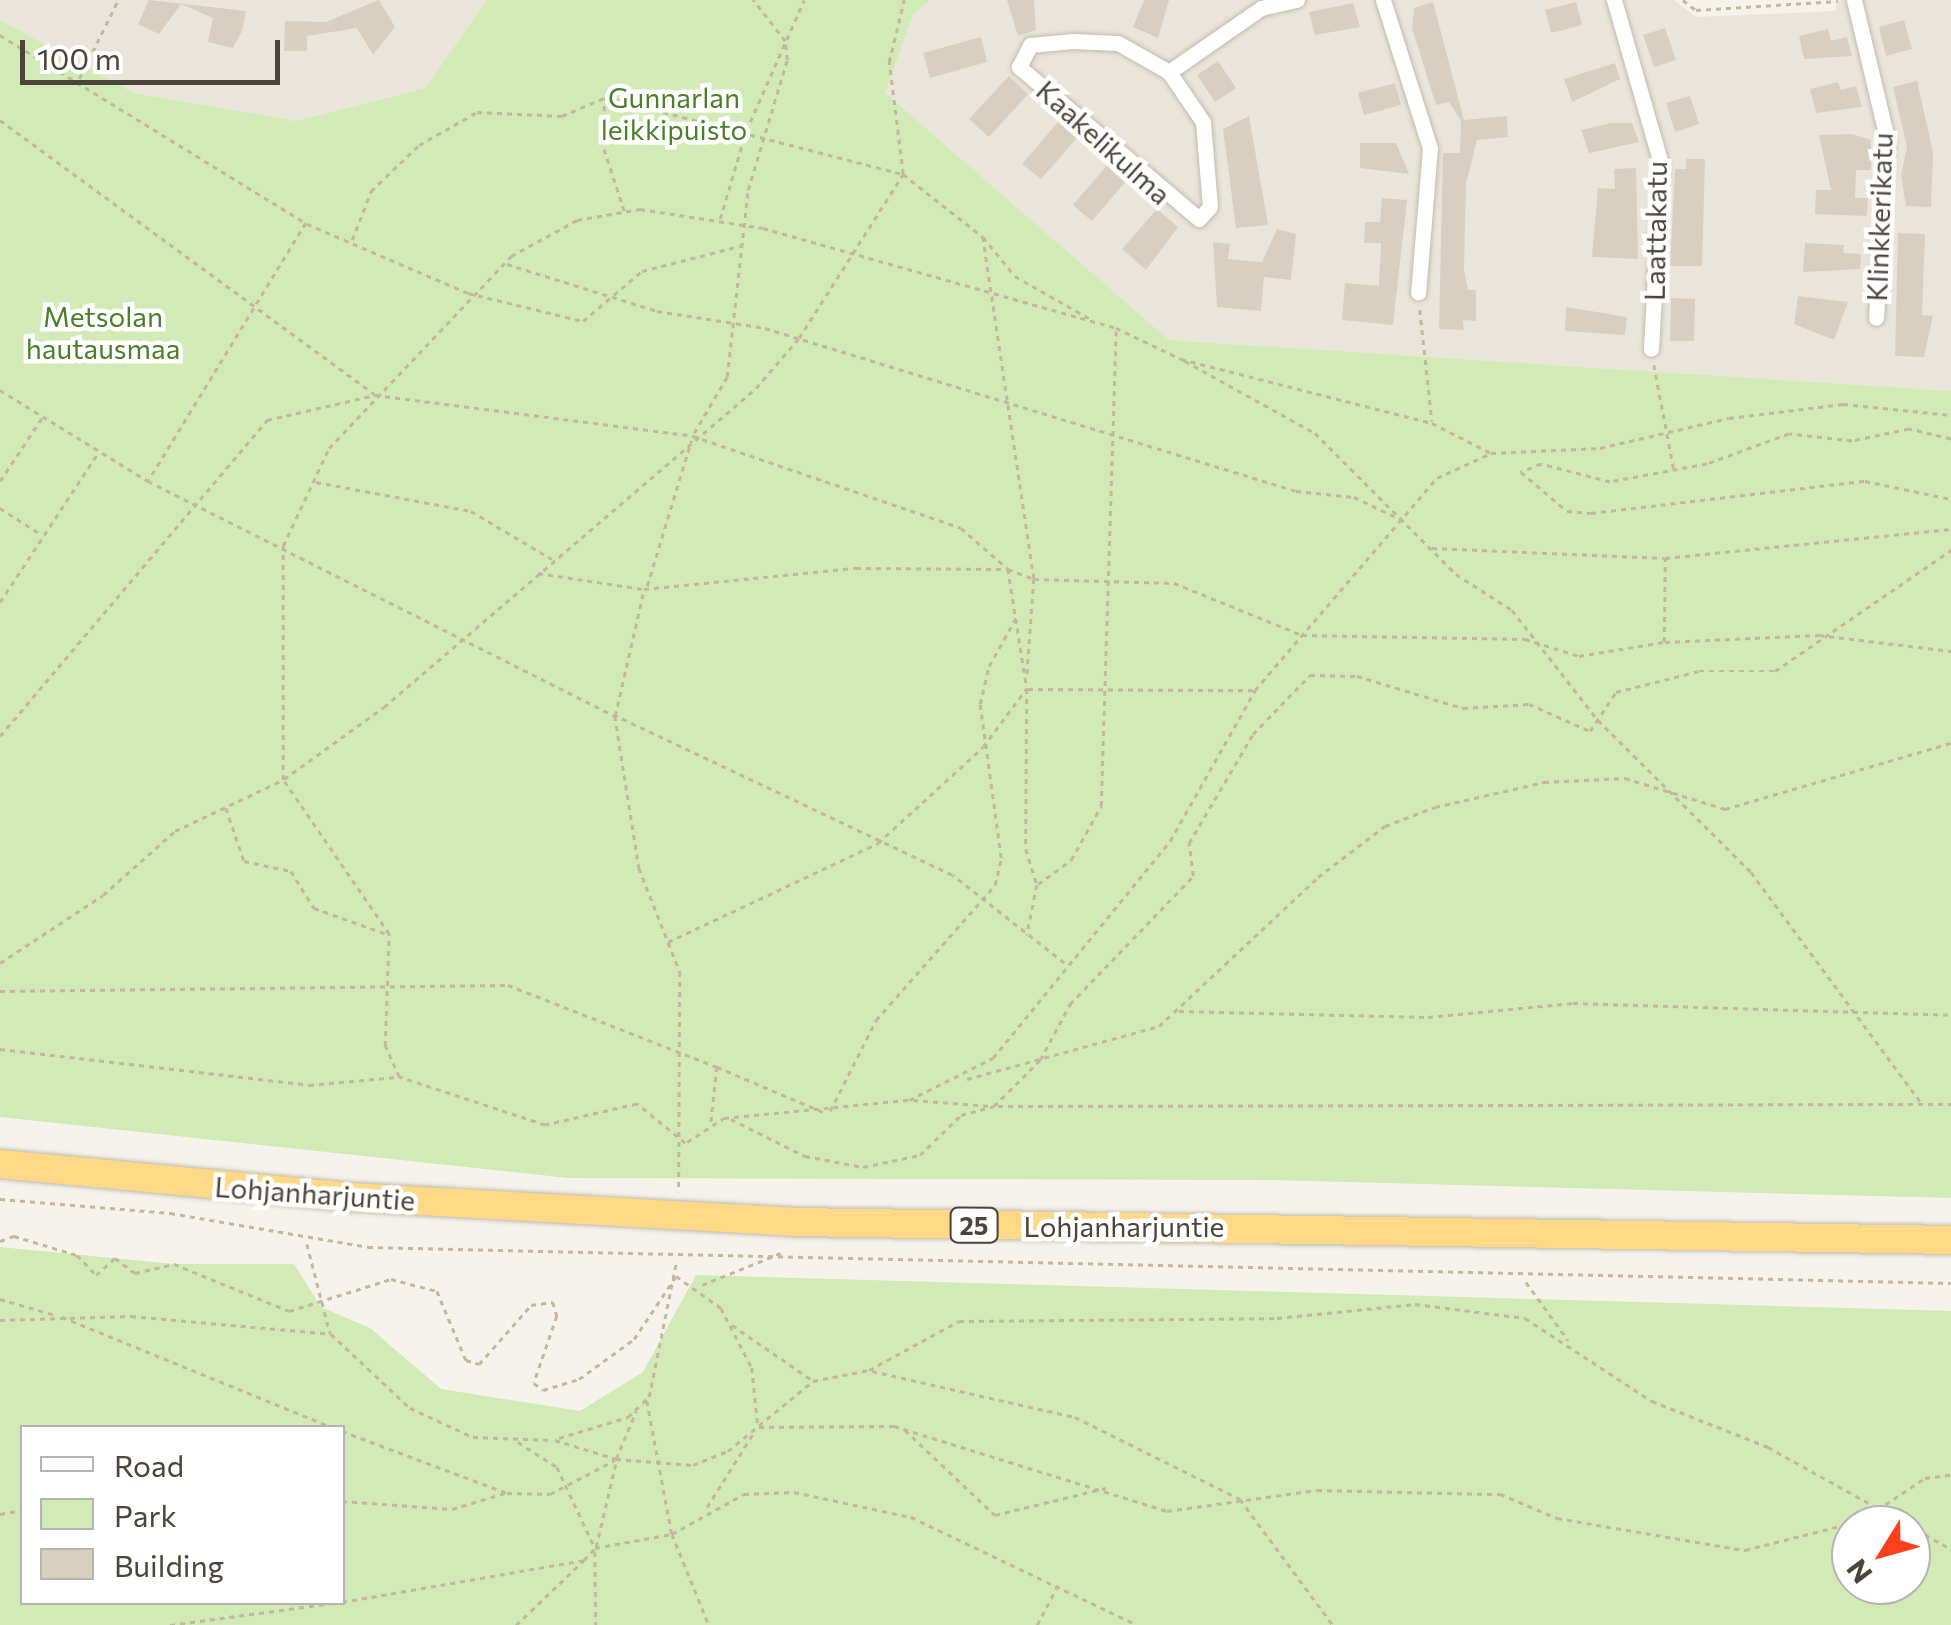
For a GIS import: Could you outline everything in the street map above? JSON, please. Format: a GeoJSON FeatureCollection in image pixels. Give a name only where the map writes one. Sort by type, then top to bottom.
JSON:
{"type":"FeatureCollection","features":[{"type":"Feature","properties":{"kind":"highway","name":"Lohjanharjuntie"},"geometry":{"type":"LineString","coordinates":[[0,1164],[351,1197],[796,1222],[1951,1240]]}},
{"type":"Feature","properties":{"kind":"street"},"geometry":{"type":"LineString","coordinates":[[1169,72],[1261,8],[1297,0]]}},
{"type":"Feature","properties":{"kind":"street"},"geometry":{"type":"LineString","coordinates":[[1383,0],[1430,148],[1418,293]]}},
{"type":"Feature","properties":{"kind":"street","name":"Laattakatu"},"geometry":{"type":"LineString","coordinates":[[1614,0],[1661,164],[1651,349]]}},
{"type":"Feature","properties":{"kind":"street","name":"Klinkkerikatu"},"geometry":{"type":"LineString","coordinates":[[1854,0],[1887,139],[1876,318]]}},
{"type":"Feature","properties":{"kind":"street","name":"Kaakelikulma"},"geometry":{"type":"LineString","coordinates":[[1073,41],[1118,43],[1169,72],[1203,122],[1210,207],[1199,219],[1019,67],[1030,45],[1073,41]]}},
{"type":"Feature","properties":{"kind":"path"},"geometry":{"type":"LineString","coordinates":[[78,82],[118,0]]}},
{"type":"Feature","properties":{"kind":"path"},"geometry":{"type":"LineString","coordinates":[[753,0],[785,41]]}},
{"type":"Feature","properties":{"kind":"path"},"geometry":{"type":"LineString","coordinates":[[719,220],[744,138],[804,0]]}},
{"type":"Feature","properties":{"kind":"path"},"geometry":{"type":"LineString","coordinates":[[0,963],[102,896],[175,830],[283,780],[346,726],[384,708],[457,637],[554,560],[692,436],[756,388],[799,338],[846,252],[902,174],[889,62],[904,0]]}},
{"type":"Feature","properties":{"kind":"path"},"geometry":{"type":"LineString","coordinates":[[1683,0],[1696,10],[1854,0]]}},
{"type":"Feature","properties":{"kind":"path"},"geometry":{"type":"LineString","coordinates":[[0,35],[306,223],[468,294],[583,320],[608,294],[642,271],[742,246]]}},
{"type":"Feature","properties":{"kind":"path"},"geometry":{"type":"LineString","coordinates":[[679,1194],[685,1143],[680,972],[639,868],[615,716],[645,588],[692,436],[727,377],[744,226],[785,41]]}},
{"type":"Feature","properties":{"kind":"path"},"geometry":{"type":"LineString","coordinates":[[605,97],[601,141],[624,212]]}},
{"type":"Feature","properties":{"kind":"path"},"geometry":{"type":"LineString","coordinates":[[352,243],[372,191],[433,136],[477,112],[562,116],[605,97],[744,138],[902,174],[984,237],[1015,276],[1098,323]]}},
{"type":"Feature","properties":{"kind":"path"},"geometry":{"type":"LineString","coordinates":[[0,120],[258,302],[375,395]]}},
{"type":"Feature","properties":{"kind":"path"},"geometry":{"type":"LineString","coordinates":[[399,1077],[385,1046],[394,980],[390,934],[283,780],[284,546],[313,482],[375,395],[468,294],[550,230],[624,212],[719,220],[1116,328],[1315,433],[1430,548],[1512,610],[1598,720],[1751,872],[1922,1104]]}},
{"type":"Feature","properties":{"kind":"path"},"geometry":{"type":"LineString","coordinates":[[148,481],[306,223]]}},
{"type":"Feature","properties":{"kind":"path"},"geometry":{"type":"LineString","coordinates":[[984,237],[1015,404],[1034,579],[1026,688],[1026,849],[1037,885],[1027,935]]}},
{"type":"Feature","properties":{"kind":"path"},"geometry":{"type":"LineString","coordinates":[[504,263],[608,294],[799,338],[1296,491],[1354,497],[1402,519]]}},
{"type":"Feature","properties":{"kind":"path"},"geometry":{"type":"LineString","coordinates":[[1418,293],[1432,422]]}},
{"type":"Feature","properties":{"kind":"path"},"geometry":{"type":"LineString","coordinates":[[1037,885],[1071,860],[1101,806],[1103,581],[1116,328]]}},
{"type":"Feature","properties":{"kind":"path"},"geometry":{"type":"LineString","coordinates":[[1651,349],[1674,470]]}},
{"type":"Feature","properties":{"kind":"path"},"geometry":{"type":"LineString","coordinates":[[1181,359],[1432,422],[1491,453],[1530,457],[1843,404],[1951,414]]}},
{"type":"Feature","properties":{"kind":"path"},"geometry":{"type":"LineString","coordinates":[[0,390],[148,481],[284,546],[615,716],[952,876],[1064,964]]}},
{"type":"Feature","properties":{"kind":"path"},"geometry":{"type":"LineString","coordinates":[[0,736],[191,500],[267,420],[375,395],[692,436],[913,508],[961,528],[1008,569],[1034,579],[1174,583],[1302,635],[1534,642],[1579,656],[1664,642],[1820,635],[1951,651]]}},
{"type":"Feature","properties":{"kind":"path"},"geometry":{"type":"LineString","coordinates":[[0,482],[43,416]]}},
{"type":"Feature","properties":{"kind":"path"},"geometry":{"type":"LineString","coordinates":[[1951,439],[1909,428],[1852,441],[1789,434],[1674,470],[1610,482],[1541,464],[1521,472],[1567,511],[1591,513],[1866,480],[1951,499]]}},
{"type":"Feature","properties":{"kind":"path"},"geometry":{"type":"LineString","coordinates":[[0,602],[100,451]]}},
{"type":"Feature","properties":{"kind":"path"},"geometry":{"type":"LineString","coordinates":[[965,1079],[992,1058],[1064,964],[1170,841],[1255,690],[1437,478],[1491,453]]}},
{"type":"Feature","properties":{"kind":"path"},"geometry":{"type":"LineString","coordinates":[[313,482],[471,511],[554,560]]}},
{"type":"Feature","properties":{"kind":"path"},"geometry":{"type":"LineString","coordinates":[[0,508],[44,536]]}},
{"type":"Feature","properties":{"kind":"path"},"geometry":{"type":"LineString","coordinates":[[1430,548],[1665,558],[1951,529]]}},
{"type":"Feature","properties":{"kind":"path"},"geometry":{"type":"LineString","coordinates":[[724,1118],[805,1156],[863,1167],[920,1155],[961,1114],[994,1106],[1040,1060],[1070,1004],[1193,876],[1189,843],[1252,734],[1310,675],[1357,676],[1463,708],[1529,704],[1590,730],[1616,692],[1699,672],[1775,671],[1820,635],[1951,550]]}},
{"type":"Feature","properties":{"kind":"path"},"geometry":{"type":"LineString","coordinates":[[1664,642],[1665,558]]}},
{"type":"Feature","properties":{"kind":"path"},"geometry":{"type":"LineString","coordinates":[[538,572],[645,588],[856,568],[1008,569]]}},
{"type":"Feature","properties":{"kind":"path"},"geometry":{"type":"LineString","coordinates":[[666,942],[878,843],[984,747],[1026,688],[1018,615],[1008,569]]}},
{"type":"Feature","properties":{"kind":"path"},"geometry":{"type":"LineString","coordinates":[[828,1114],[876,1020],[982,900],[1001,858],[984,747],[988,666],[1018,615]]}},
{"type":"Feature","properties":{"kind":"path"},"geometry":{"type":"LineString","coordinates":[[1026,688],[1255,690]]}},
{"type":"Feature","properties":{"kind":"path"},"geometry":{"type":"LineString","coordinates":[[685,1143],[724,1118],[828,1114],[908,1100],[965,1079],[1159,1026],[1385,826],[1544,782],[1625,778],[1674,797],[1725,810],[1951,743]]}},
{"type":"Feature","properties":{"kind":"path"},"geometry":{"type":"LineString","coordinates":[[226,807],[244,862],[291,871],[314,908],[390,934]]}},
{"type":"Feature","properties":{"kind":"path"},"geometry":{"type":"LineString","coordinates":[[0,991],[394,980],[541,992],[684,1049],[716,1067],[828,1114]]}},
{"type":"Feature","properties":{"kind":"path"},"geometry":{"type":"LineString","coordinates":[[1178,1010],[1428,1017],[1574,1003],[1853,1008],[1951,1015]]}},
{"type":"Feature","properties":{"kind":"path"},"geometry":{"type":"LineString","coordinates":[[0,1050],[310,1085],[399,1077],[545,1125],[637,1104],[685,1143]]}},
{"type":"Feature","properties":{"kind":"path"},"geometry":{"type":"LineString","coordinates":[[710,1127],[722,1087],[716,1067]]}},
{"type":"Feature","properties":{"kind":"path"},"geometry":{"type":"LineString","coordinates":[[908,1100],[994,1106],[1951,1104]]}},
{"type":"Feature","properties":{"kind":"path"},"geometry":{"type":"LineString","coordinates":[[0,1199],[170,1213],[306,1242],[783,1252],[1014,1268],[1524,1280],[1951,1283]]}},
{"type":"Feature","properties":{"kind":"path"},"geometry":{"type":"LineString","coordinates":[[0,1241],[14,1236],[77,1255],[96,1275],[114,1258],[135,1273],[174,1264],[290,1311],[391,1279],[438,1290],[466,1360],[480,1364],[531,1305],[553,1302],[557,1316],[534,1383],[543,1390],[579,1379],[634,1338],[676,1276]]}},
{"type":"Feature","properties":{"kind":"path"},"geometry":{"type":"LineString","coordinates":[[306,1242],[330,1334],[410,1408],[473,1437],[515,1441],[554,1440],[637,1410]]}},
{"type":"Feature","properties":{"kind":"path"},"geometry":{"type":"LineString","coordinates":[[700,1285],[783,1252]]}},
{"type":"Feature","properties":{"kind":"path"},"geometry":{"type":"LineString","coordinates":[[676,1263],[646,1400],[655,1465],[672,1534],[709,1625]]}},
{"type":"Feature","properties":{"kind":"path"},"geometry":{"type":"LineString","coordinates":[[516,1625],[595,1548],[672,1534],[707,1507],[758,1428],[752,1368],[729,1323],[700,1285],[676,1276]]}},
{"type":"Feature","properties":{"kind":"path"},"geometry":{"type":"LineString","coordinates":[[1524,1280],[1569,1342]]}},
{"type":"Feature","properties":{"kind":"path"},"geometry":{"type":"LineString","coordinates":[[0,1298],[60,1316],[327,1425]]}},
{"type":"Feature","properties":{"kind":"path"},"geometry":{"type":"LineString","coordinates":[[554,1440],[616,1459],[692,1465],[758,1428],[813,1381],[869,1370],[959,1321],[1277,1318],[1414,1304],[1525,1318],[1569,1342],[1652,1401],[1877,1505]]}},
{"type":"Feature","properties":{"kind":"path"},"geometry":{"type":"LineString","coordinates":[[0,1320],[60,1316],[330,1334]]}},
{"type":"Feature","properties":{"kind":"path"},"geometry":{"type":"LineString","coordinates":[[729,1323],[813,1381]]}},
{"type":"Feature","properties":{"kind":"path"},"geometry":{"type":"LineString","coordinates":[[869,1370],[1076,1417],[1240,1500],[1333,1625]]}},
{"type":"Feature","properties":{"kind":"path"},"geometry":{"type":"LineString","coordinates":[[596,1625],[595,1548],[616,1459],[637,1410],[646,1400]]}},
{"type":"Feature","properties":{"kind":"path"},"geometry":{"type":"LineString","coordinates":[[758,1428],[904,1429],[1107,1488],[1167,1512],[1317,1490],[1500,1494],[1557,1518],[1745,1550],[1831,1524]]}},
{"type":"Feature","properties":{"kind":"path"},"geometry":{"type":"LineString","coordinates":[[904,1429],[995,1514],[1107,1488]]}},
{"type":"Feature","properties":{"kind":"path"},"geometry":{"type":"LineString","coordinates":[[345,1432],[507,1493]]}},
{"type":"Feature","properties":{"kind":"path"},"geometry":{"type":"LineString","coordinates":[[515,1441],[546,1455],[567,1484],[595,1548]]}},
{"type":"Feature","properties":{"kind":"path"},"geometry":{"type":"LineString","coordinates":[[345,1501],[452,1508],[507,1493],[550,1494],[616,1459]]}},
{"type":"Feature","properties":{"kind":"path"},"geometry":{"type":"LineString","coordinates":[[1888,1505],[1926,1478],[1951,1474]]}},
{"type":"Feature","properties":{"kind":"path"},"geometry":{"type":"LineString","coordinates":[[707,1507],[794,1492],[864,1503],[1059,1583],[1137,1625]]}},
{"type":"Feature","properties":{"kind":"path"},"geometry":{"type":"LineString","coordinates":[[345,1601],[584,1560]]}},
{"type":"Feature","properties":{"kind":"path"},"geometry":{"type":"LineString","coordinates":[[1037,1625],[1059,1583]]}},
{"type":"Feature","properties":{"kind":"path"},"geometry":{"type":"LineString","coordinates":[[170,1625],[319,1605]]}},
{"type":"Feature","properties":{"kind":"shaded area"},"geometry":{"type":"Polygon","coordinates":[[[0,0],[487,0],[425,88],[296,121],[134,93],[0,20],[0,0]]]}},
{"type":"Feature","properties":{"kind":"shaded area"},"geometry":{"type":"Polygon","coordinates":[[[931,0],[1674,0],[1696,17],[1836,11],[1836,0],[1951,0],[1951,391],[1169,340],[884,93],[913,14],[931,0]]]}},
{"type":"Feature","properties":{"kind":"green space"},"geometry":{"type":"Polygon","coordinates":[[[487,0],[931,0],[913,14],[885,93],[1169,340],[1951,391],[1951,1198],[1271,1180],[568,1178],[0,1117],[0,20],[134,93],[296,121],[425,88],[487,0]]]}},
{"type":"Feature","properties":{"kind":"green space"},"geometry":{"type":"Polygon","coordinates":[[[0,1247],[174,1264],[294,1264],[321,1307],[370,1328],[441,1389],[580,1411],[643,1372],[696,1275],[1951,1311],[1951,1625],[0,1625],[0,1247]]]}},
{"type":"Feature","properties":{"kind":"building"},"geometry":{"type":"Polygon","coordinates":[[[149,0],[246,11],[242,31],[233,48],[208,42],[213,18],[181,4],[159,34],[138,24],[149,0]]]}},
{"type":"Feature","properties":{"kind":"building"},"geometry":{"type":"Polygon","coordinates":[[[379,0],[395,27],[373,55],[357,28],[307,36],[307,51],[284,51],[285,21],[326,22],[379,0]]]}},
{"type":"Feature","properties":{"kind":"building"},"geometry":{"type":"Polygon","coordinates":[[[1007,0],[1034,0],[1036,30],[1018,36],[1007,0]]]}},
{"type":"Feature","properties":{"kind":"building"},"geometry":{"type":"Polygon","coordinates":[[[1144,0],[1169,0],[1158,38],[1133,27],[1144,0]]]}},
{"type":"Feature","properties":{"kind":"building"},"geometry":{"type":"Polygon","coordinates":[[[1433,2],[1464,120],[1507,116],[1508,137],[1477,140],[1466,184],[1464,269],[1468,290],[1476,290],[1476,321],[1463,320],[1464,330],[1439,329],[1443,153],[1460,153],[1461,121],[1449,102],[1436,105],[1412,28],[1414,8],[1433,2]]]}},
{"type":"Feature","properties":{"kind":"building"},"geometry":{"type":"Polygon","coordinates":[[[1576,2],[1582,25],[1551,33],[1545,10],[1576,2]]]}},
{"type":"Feature","properties":{"kind":"building"},"geometry":{"type":"Polygon","coordinates":[[[1353,3],[1360,27],[1315,35],[1309,12],[1353,3]]]}},
{"type":"Feature","properties":{"kind":"building"},"geometry":{"type":"Polygon","coordinates":[[[1904,20],[1912,49],[1886,56],[1879,27],[1904,20]]]}},
{"type":"Feature","properties":{"kind":"building"},"geometry":{"type":"Polygon","coordinates":[[[1665,28],[1676,60],[1654,67],[1643,35],[1665,28]]]}},
{"type":"Feature","properties":{"kind":"building"},"geometry":{"type":"Polygon","coordinates":[[[1828,29],[1831,41],[1847,37],[1852,56],[1804,59],[1799,36],[1828,29]]]}},
{"type":"Feature","properties":{"kind":"building"},"geometry":{"type":"Polygon","coordinates":[[[981,37],[987,62],[930,78],[923,53],[981,37]]]}},
{"type":"Feature","properties":{"kind":"building"},"geometry":{"type":"Polygon","coordinates":[[[1218,61],[1236,88],[1215,102],[1197,75],[1218,61]]]}},
{"type":"Feature","properties":{"kind":"building"},"geometry":{"type":"Polygon","coordinates":[[[1615,63],[1620,79],[1572,102],[1564,79],[1615,63]]]}},
{"type":"Feature","properties":{"kind":"building"},"geometry":{"type":"Polygon","coordinates":[[[1009,76],[1028,94],[989,137],[969,119],[1009,76]]]}},
{"type":"Feature","properties":{"kind":"building"},"geometry":{"type":"Polygon","coordinates":[[[1917,81],[1933,152],[1931,207],[1906,206],[1901,176],[1907,147],[1893,87],[1917,81]]]}},
{"type":"Feature","properties":{"kind":"building"},"geometry":{"type":"Polygon","coordinates":[[[1838,82],[1841,90],[1856,86],[1862,107],[1816,113],[1810,89],[1838,82]]]}},
{"type":"Feature","properties":{"kind":"building"},"geometry":{"type":"Polygon","coordinates":[[[1395,83],[1401,105],[1364,115],[1358,93],[1395,83]]]}},
{"type":"Feature","properties":{"kind":"building"},"geometry":{"type":"Polygon","coordinates":[[[1690,96],[1699,124],[1675,132],[1666,103],[1690,96]]]}},
{"type":"Feature","properties":{"kind":"building"},"geometry":{"type":"Polygon","coordinates":[[[1249,116],[1268,225],[1236,228],[1223,129],[1249,116]]]}},
{"type":"Feature","properties":{"kind":"building"},"geometry":{"type":"Polygon","coordinates":[[[1058,122],[1077,138],[1041,179],[1022,164],[1058,122]]]}},
{"type":"Feature","properties":{"kind":"building"},"geometry":{"type":"Polygon","coordinates":[[[1632,123],[1639,142],[1589,153],[1581,130],[1632,123]]]}},
{"type":"Feature","properties":{"kind":"building"},"geometry":{"type":"Polygon","coordinates":[[[1852,134],[1871,140],[1871,170],[1856,170],[1855,198],[1868,198],[1867,216],[1815,214],[1816,190],[1831,190],[1819,135],[1852,134]]]}},
{"type":"Feature","properties":{"kind":"building"},"geometry":{"type":"Polygon","coordinates":[[[1360,143],[1396,143],[1409,174],[1360,168],[1360,143]]]}},
{"type":"Feature","properties":{"kind":"building"},"geometry":{"type":"Polygon","coordinates":[[[1686,159],[1705,159],[1702,266],[1670,266],[1675,169],[1686,169],[1686,159]]]}},
{"type":"Feature","properties":{"kind":"building"},"geometry":{"type":"Polygon","coordinates":[[[1107,165],[1126,181],[1092,221],[1073,205],[1107,165]]]}},
{"type":"Feature","properties":{"kind":"building"},"geometry":{"type":"Polygon","coordinates":[[[1636,168],[1638,259],[1592,257],[1598,188],[1615,189],[1614,169],[1636,168]]]}},
{"type":"Feature","properties":{"kind":"building"},"geometry":{"type":"Polygon","coordinates":[[[1382,198],[1407,200],[1393,325],[1342,320],[1345,283],[1379,286],[1381,243],[1364,243],[1365,222],[1380,222],[1382,198]]]}},
{"type":"Feature","properties":{"kind":"building"},"geometry":{"type":"Polygon","coordinates":[[[1157,209],[1178,227],[1146,270],[1122,249],[1157,209]]]}},
{"type":"Feature","properties":{"kind":"building"},"geometry":{"type":"Polygon","coordinates":[[[1277,229],[1296,234],[1291,280],[1264,277],[1261,311],[1217,307],[1213,242],[1230,244],[1228,259],[1262,262],[1277,229]]]}},
{"type":"Feature","properties":{"kind":"building"},"geometry":{"type":"Polygon","coordinates":[[[1898,233],[1925,234],[1922,315],[1933,316],[1924,357],[1895,356],[1898,233]]]}},
{"type":"Feature","properties":{"kind":"building"},"geometry":{"type":"Polygon","coordinates":[[[1805,243],[1844,245],[1843,253],[1861,254],[1860,269],[1803,272],[1805,243]]]}},
{"type":"Feature","properties":{"kind":"building"},"geometry":{"type":"Polygon","coordinates":[[[1798,296],[1848,302],[1834,340],[1794,324],[1798,296]]]}},
{"type":"Feature","properties":{"kind":"building"},"geometry":{"type":"Polygon","coordinates":[[[1671,298],[1695,299],[1694,341],[1670,341],[1671,298]]]}},
{"type":"Feature","properties":{"kind":"building"},"geometry":{"type":"Polygon","coordinates":[[[1566,307],[1627,317],[1625,335],[1565,331],[1566,307]]]}},
{"type":"Feature","properties":{"kind":"park label","name":"Gunnarlan leikkipuisto"},"geometry":{"type":"Point","coordinates":[674,113]}},
{"type":"Feature","properties":{"kind":"park label","name":"Metsolan hautausmaa"},"geometry":{"type":"Point","coordinates":[103,332]}}]}
